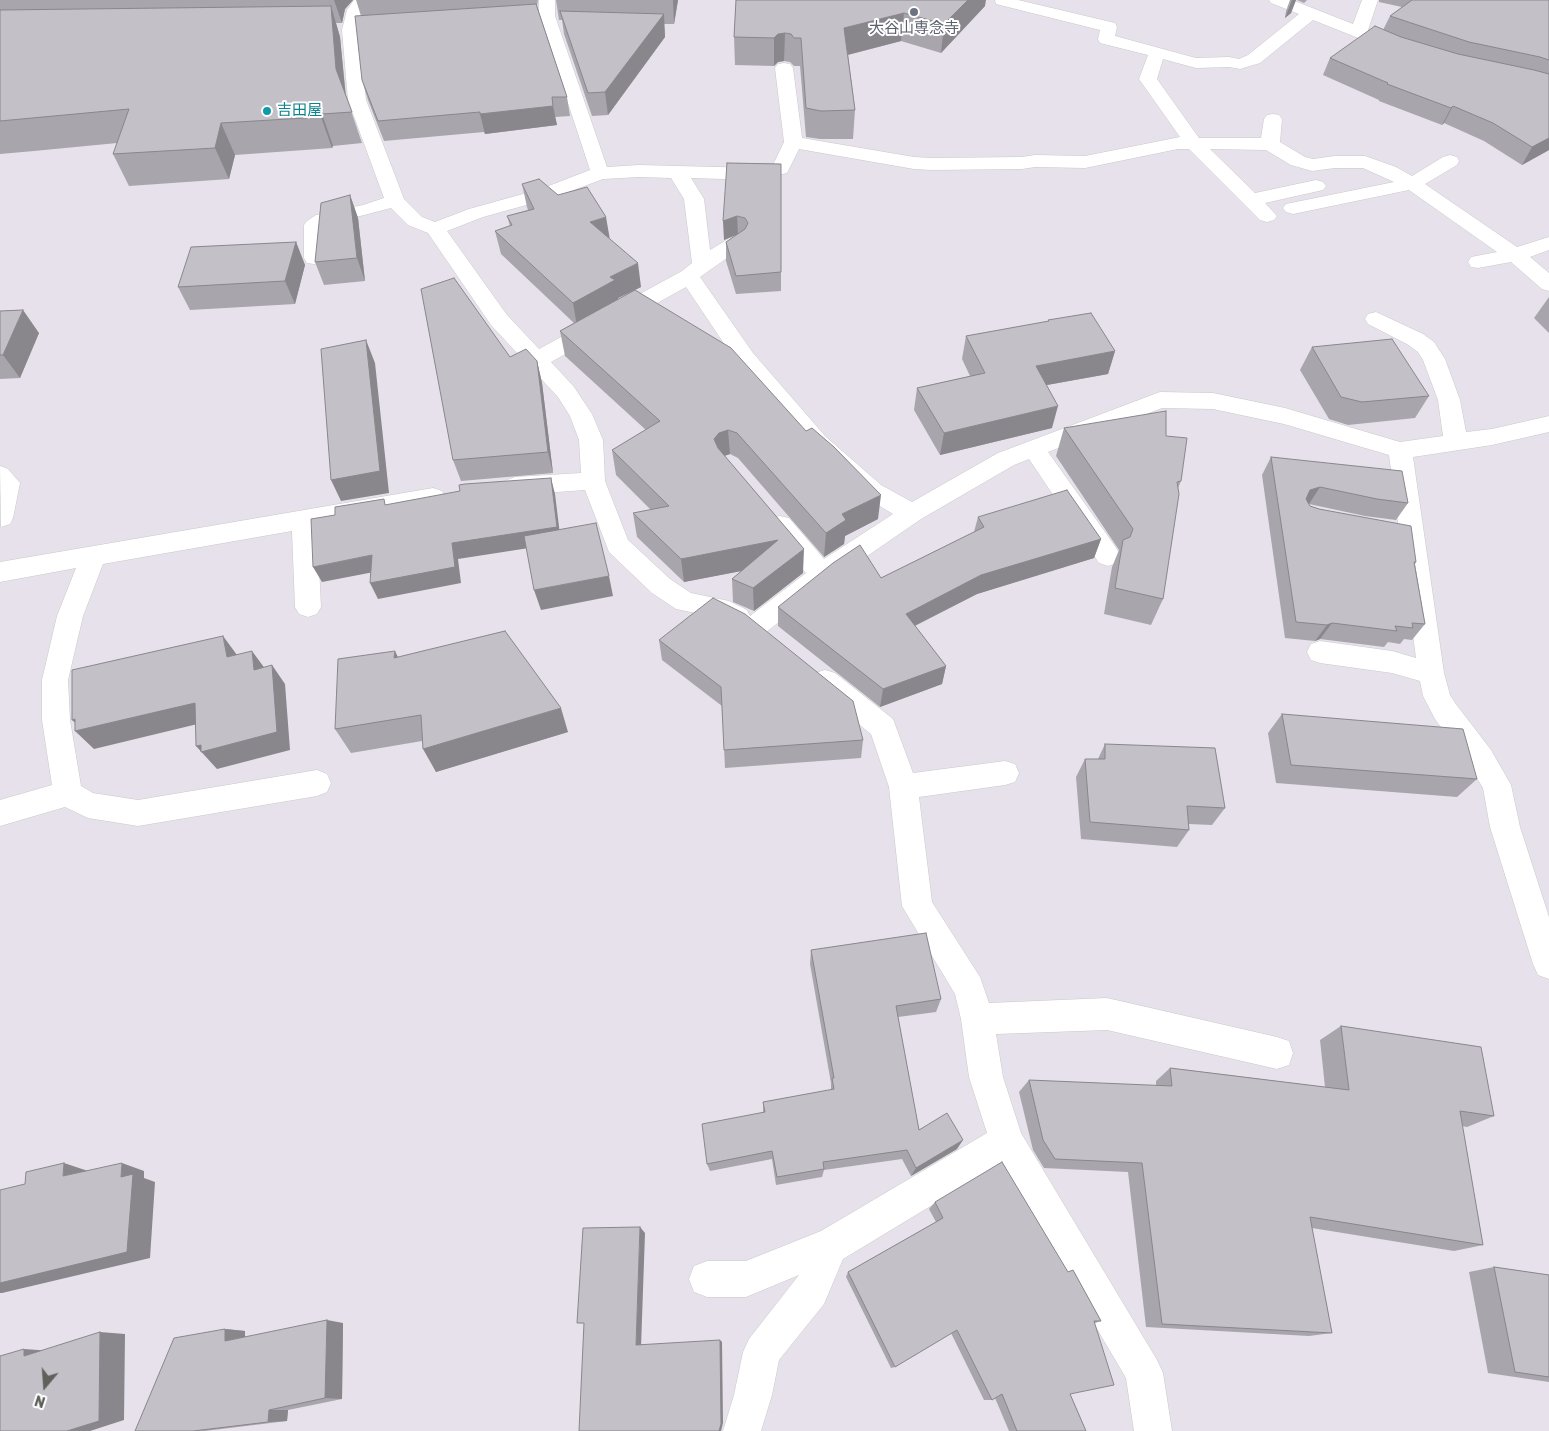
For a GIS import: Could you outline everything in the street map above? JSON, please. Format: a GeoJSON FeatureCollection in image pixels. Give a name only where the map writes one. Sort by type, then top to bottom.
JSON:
{"type":"FeatureCollection","features":[{"type":"Feature","properties":{"kind":"street"},"geometry":{"type":"LineString","coordinates":[[362,0],[355,10],[350,29],[357,100],[395,201],[416,221],[435,229],[499,320],[566,392],[581,414],[591,440],[594,481],[618,545],[661,586],[685,602],[720,608],[778,644],[883,727],[903,787],[917,906],[969,988],[977,1019],[986,1077],[1006,1141],[1144,1373],[1154,1431]]}},
{"type":"Feature","properties":{"kind":"street"},"geometry":{"type":"LineString","coordinates":[[1277,0],[1358,33],[1409,51]]}},
{"type":"Feature","properties":{"kind":"street"},"geometry":{"type":"LineString","coordinates":[[1358,33],[1370,0]]}},
{"type":"Feature","properties":{"kind":"street"},"geometry":{"type":"LineString","coordinates":[[1002,1],[1109,27],[1106,39],[1196,63],[1229,62],[1240,64],[1254,59],[1310,14]]}},
{"type":"Feature","properties":{"kind":"street"},"geometry":{"type":"LineString","coordinates":[[548,14],[600,173]]}},
{"type":"Feature","properties":{"kind":"street"},"geometry":{"type":"LineString","coordinates":[[488,20],[548,14],[570,28]]}},
{"type":"Feature","properties":{"kind":"street"},"geometry":{"type":"LineString","coordinates":[[1158,53],[1153,61],[1148,80],[1193,142],[1267,216]]}},
{"type":"Feature","properties":{"kind":"street"},"geometry":{"type":"LineString","coordinates":[[435,229],[476,213],[548,193],[600,173],[639,171],[756,174],[780,169],[793,142],[784,68]]}},
{"type":"Feature","properties":{"kind":"street"},"geometry":{"type":"LineString","coordinates":[[1270,144],[1273,119]]}},
{"type":"Feature","properties":{"kind":"street"},"geometry":{"type":"LineString","coordinates":[[793,142],[914,163],[932,164],[1022,163],[1035,161],[1085,162],[1178,143],[1270,144],[1298,161],[1312,165],[1335,162],[1365,162],[1389,171],[1412,184],[1515,255],[1549,284]]}},
{"type":"Feature","properties":{"kind":"street"},"geometry":{"type":"LineString","coordinates":[[1293,208],[1412,184],[1450,161]]}},
{"type":"Feature","properties":{"kind":"street"},"geometry":{"type":"LineString","coordinates":[[1250,200],[1389,171]]}},
{"type":"Feature","properties":{"kind":"street"},"geometry":{"type":"LineString","coordinates":[[678,173],[694,199],[695,271],[745,358],[817,442],[873,491],[912,513]]}},
{"type":"Feature","properties":{"kind":"street"},"geometry":{"type":"LineString","coordinates":[[314,258],[314,225],[323,219],[367,210],[395,201]]}},
{"type":"Feature","properties":{"kind":"street"},"geometry":{"type":"LineString","coordinates":[[537,360],[695,271],[737,242]]}},
{"type":"Feature","properties":{"kind":"street"},"geometry":{"type":"LineString","coordinates":[[1478,262],[1515,255],[1549,243]]}},
{"type":"Feature","properties":{"kind":"street"},"geometry":{"type":"LineString","coordinates":[[1376,319],[1415,339],[1426,347],[1434,359],[1443,378],[1449,400],[1456,442]]}},
{"type":"Feature","properties":{"kind":"street"},"geometry":{"type":"LineString","coordinates":[[778,644],[822,574],[912,513],[1006,459],[1160,400],[1213,401],[1276,414],[1400,450],[1492,437],[1549,424]]}},
{"type":"Feature","properties":{"kind":"street"},"geometry":{"type":"LineString","coordinates":[[1034,449],[1108,556]]}},
{"type":"Feature","properties":{"kind":"street"},"geometry":{"type":"LineString","coordinates":[[1400,450],[1431,673],[1437,696],[1445,711],[1481,759],[1497,785],[1505,827],[1549,964]]}},
{"type":"Feature","properties":{"kind":"street"},"geometry":{"type":"LineString","coordinates":[[0,475],[8,482],[1,518]]}},
{"type":"Feature","properties":{"kind":"street"},"geometry":{"type":"LineString","coordinates":[[489,488],[594,481]]}},
{"type":"Feature","properties":{"kind":"street"},"geometry":{"type":"LineString","coordinates":[[0,572],[452,493]]}},
{"type":"Feature","properties":{"kind":"street"},"geometry":{"type":"LineString","coordinates":[[766,508],[822,574]]}},
{"type":"Feature","properties":{"kind":"street"},"geometry":{"type":"LineString","coordinates":[[304,518],[308,607]]}},
{"type":"Feature","properties":{"kind":"street"},"geometry":{"type":"LineString","coordinates":[[1384,530],[1413,533]]}},
{"type":"Feature","properties":{"kind":"street"},"geometry":{"type":"LineString","coordinates":[[68,793],[56,720],[56,680],[70,616],[94,556]]}},
{"type":"Feature","properties":{"kind":"street"},"geometry":{"type":"LineString","coordinates":[[1320,652],[1392,662],[1431,673]]}},
{"type":"Feature","properties":{"kind":"street"},"geometry":{"type":"LineString","coordinates":[[903,787],[1005,773]]}},
{"type":"Feature","properties":{"kind":"street"},"geometry":{"type":"LineString","coordinates":[[0,814],[68,793],[88,805],[138,813],[317,783]]}},
{"type":"Feature","properties":{"kind":"street"},"geometry":{"type":"LineString","coordinates":[[977,1019],[1107,1014],[1277,1053]]}},
{"type":"Feature","properties":{"kind":"street"},"geometry":{"type":"LineString","coordinates":[[707,1279],[746,1279],[830,1246],[1006,1141]]}},
{"type":"Feature","properties":{"kind":"street"},"geometry":{"type":"LineString","coordinates":[[742,1431],[753,1396],[762,1352],[811,1291],[830,1246]]}},
{"type":"Feature","properties":{"kind":"building"},"geometry":{"type":"Polygon","coordinates":[[[736,0],[968,0],[944,24],[904,13],[844,28],[855,110],[821,111],[806,108],[801,38],[794,38],[791,34],[785,33],[778,34],[774,38],[734,37],[736,0]]]}},
{"type":"Feature","properties":{"kind":"building"},"geometry":{"type":"Polygon","coordinates":[[[1412,0],[1549,0],[1549,60],[1469,42],[1390,16],[1412,0]]]}},
{"type":"Feature","properties":{"kind":"building"},"geometry":{"type":"Polygon","coordinates":[[[536,4],[567,97],[552,97],[553,106],[480,114],[480,112],[378,121],[362,80],[355,16],[536,4]]]}},
{"type":"Feature","properties":{"kind":"building"},"geometry":{"type":"Polygon","coordinates":[[[331,6],[336,69],[352,112],[322,114],[321,117],[221,123],[215,148],[113,154],[129,109],[0,121],[0,10],[331,6]]]}},
{"type":"Feature","properties":{"kind":"building"},"geometry":{"type":"Polygon","coordinates":[[[560,11],[664,14],[605,92],[588,93],[560,11]]]}},
{"type":"Feature","properties":{"kind":"building"},"geometry":{"type":"Polygon","coordinates":[[[1375,26],[1401,37],[1458,54],[1549,74],[1549,138],[1532,147],[1493,123],[1453,106],[1451,108],[1387,84],[1330,58],[1375,26]]]}},
{"type":"Feature","properties":{"kind":"building"},"geometry":{"type":"Polygon","coordinates":[[[727,163],[781,164],[781,272],[736,276],[726,242],[745,229],[748,223],[745,218],[737,216],[723,221],[727,163]]]}},
{"type":"Feature","properties":{"kind":"building"},"geometry":{"type":"Polygon","coordinates":[[[539,179],[558,195],[587,187],[606,217],[590,222],[638,263],[610,277],[615,280],[573,303],[495,231],[512,225],[507,216],[534,209],[522,184],[539,179]]]}},
{"type":"Feature","properties":{"kind":"building"},"geometry":{"type":"Polygon","coordinates":[[[350,195],[357,258],[315,262],[321,203],[350,195]]]}},
{"type":"Feature","properties":{"kind":"building"},"geometry":{"type":"Polygon","coordinates":[[[296,242],[285,281],[178,287],[191,247],[296,242]]]}},
{"type":"Feature","properties":{"kind":"building"},"geometry":{"type":"Polygon","coordinates":[[[454,278],[510,357],[526,349],[537,361],[548,452],[453,460],[421,289],[454,278]]]}},
{"type":"Feature","properties":{"kind":"building"},"geometry":{"type":"Polygon","coordinates":[[[635,290],[731,348],[806,431],[812,428],[834,447],[881,495],[842,514],[846,520],[826,533],[737,433],[728,430],[719,433],[714,439],[718,448],[804,549],[753,588],[732,579],[778,540],[681,559],[633,513],[669,506],[612,450],[660,421],[560,331],[635,290]]]}},
{"type":"Feature","properties":{"kind":"building"},"geometry":{"type":"Polygon","coordinates":[[[23,310],[3,355],[0,355],[0,311],[23,310]]]}},
{"type":"Feature","properties":{"kind":"building"},"geometry":{"type":"Polygon","coordinates":[[[1091,313],[1115,351],[1036,366],[1058,406],[944,433],[917,388],[985,373],[966,336],[1091,313]]]}},
{"type":"Feature","properties":{"kind":"building"},"geometry":{"type":"Polygon","coordinates":[[[1392,339],[1429,396],[1362,402],[1341,397],[1312,347],[1392,339]]]}},
{"type":"Feature","properties":{"kind":"building"},"geometry":{"type":"Polygon","coordinates":[[[366,340],[380,471],[331,480],[321,349],[366,340]]]}},
{"type":"Feature","properties":{"kind":"building"},"geometry":{"type":"Polygon","coordinates":[[[1166,411],[1166,436],[1187,438],[1181,481],[1177,482],[1179,494],[1163,599],[1115,588],[1123,540],[1130,537],[1133,529],[1064,428],[1166,411]]]}},
{"type":"Feature","properties":{"kind":"building"},"geometry":{"type":"Polygon","coordinates":[[[1271,457],[1402,471],[1408,503],[1377,499],[1320,487],[1310,490],[1306,499],[1310,506],[1319,509],[1411,526],[1416,562],[1414,562],[1425,624],[1412,623],[1413,628],[1395,626],[1397,631],[1332,623],[1327,625],[1296,622],[1271,457]]]}},
{"type":"Feature","properties":{"kind":"building"},"geometry":{"type":"Polygon","coordinates":[[[551,478],[557,527],[452,543],[455,567],[370,583],[372,555],[313,567],[311,519],[335,515],[335,507],[384,499],[385,505],[460,491],[459,485],[465,484],[551,478]]]}},
{"type":"Feature","properties":{"kind":"building"},"geometry":{"type":"Polygon","coordinates":[[[1067,490],[1101,539],[981,575],[906,614],[946,666],[883,689],[778,607],[833,563],[860,545],[881,578],[984,527],[978,517],[1067,490]]]}},
{"type":"Feature","properties":{"kind":"building"},"geometry":{"type":"Polygon","coordinates":[[[596,523],[609,576],[534,590],[524,536],[596,523]]]}},
{"type":"Feature","properties":{"kind":"building"},"geometry":{"type":"Polygon","coordinates":[[[713,598],[745,614],[853,701],[863,740],[724,750],[721,687],[659,640],[713,598]]]}},
{"type":"Feature","properties":{"kind":"building"},"geometry":{"type":"Polygon","coordinates":[[[505,631],[561,708],[423,749],[421,715],[335,729],[338,659],[395,651],[394,658],[505,631]]]}},
{"type":"Feature","properties":{"kind":"building"},"geometry":{"type":"Polygon","coordinates":[[[223,636],[227,657],[252,651],[254,670],[272,665],[277,732],[201,752],[201,745],[196,746],[195,703],[75,731],[75,719],[72,720],[72,670],[223,636]]]}},
{"type":"Feature","properties":{"kind":"building"},"geometry":{"type":"Polygon","coordinates":[[[1282,714],[1463,729],[1477,779],[1291,765],[1282,714]]]}},
{"type":"Feature","properties":{"kind":"building"},"geometry":{"type":"Polygon","coordinates":[[[1105,744],[1215,748],[1225,808],[1187,806],[1189,830],[1090,822],[1085,759],[1105,759],[1105,744]]]}},
{"type":"Feature","properties":{"kind":"building"},"geometry":{"type":"Polygon","coordinates":[[[926,933],[941,999],[896,1006],[919,1130],[947,1113],[963,1140],[916,1168],[907,1150],[823,1162],[824,1169],[777,1177],[772,1151],[707,1164],[702,1124],[765,1112],[763,1102],[834,1089],[832,1078],[834,1078],[811,950],[926,933]]]}},
{"type":"Feature","properties":{"kind":"building"},"geometry":{"type":"Polygon","coordinates":[[[1341,1026],[1481,1047],[1494,1116],[1460,1111],[1483,1245],[1310,1217],[1332,1333],[1162,1324],[1142,1163],[1055,1159],[1043,1140],[1029,1080],[1172,1086],[1170,1068],[1349,1090],[1341,1026]]]}},
{"type":"Feature","properties":{"kind":"building"},"geometry":{"type":"Polygon","coordinates":[[[1002,1162],[1068,1272],[1073,1270],[1101,1321],[1094,1321],[1114,1385],[1070,1394],[1086,1431],[1017,1431],[1002,1394],[992,1400],[957,1330],[895,1367],[848,1272],[943,1218],[935,1202],[1002,1162]]]}},
{"type":"Feature","properties":{"kind":"building"},"geometry":{"type":"Polygon","coordinates":[[[64,1163],[63,1176],[122,1163],[121,1177],[133,1174],[127,1252],[0,1283],[0,1190],[25,1184],[26,1172],[64,1163]]]}},
{"type":"Feature","properties":{"kind":"building"},"geometry":{"type":"Polygon","coordinates":[[[640,1227],[636,1345],[720,1340],[721,1424],[719,1431],[579,1431],[584,1323],[577,1323],[583,1228],[640,1227]]]}},
{"type":"Feature","properties":{"kind":"building"},"geometry":{"type":"Polygon","coordinates":[[[1494,1267],[1549,1275],[1549,1377],[1515,1372],[1494,1267]]]}},
{"type":"Feature","properties":{"kind":"building"},"geometry":{"type":"Polygon","coordinates":[[[327,1320],[325,1398],[269,1410],[268,1422],[193,1431],[135,1431],[174,1338],[225,1329],[225,1341],[327,1320]]]}},
{"type":"Feature","properties":{"kind":"building"},"geometry":{"type":"Polygon","coordinates":[[[100,1332],[99,1421],[67,1431],[0,1431],[0,1356],[24,1349],[24,1356],[100,1332]]]}},
{"type":"Feature","properties":{"kind":"place","name":"大谷山専念寺"},"geometry":{"type":"Point","coordinates":[914,12]}},
{"type":"Feature","properties":{"kind":"place","name":"吉田屋"},"geometry":{"type":"Point","coordinates":[267,111]}}]}
